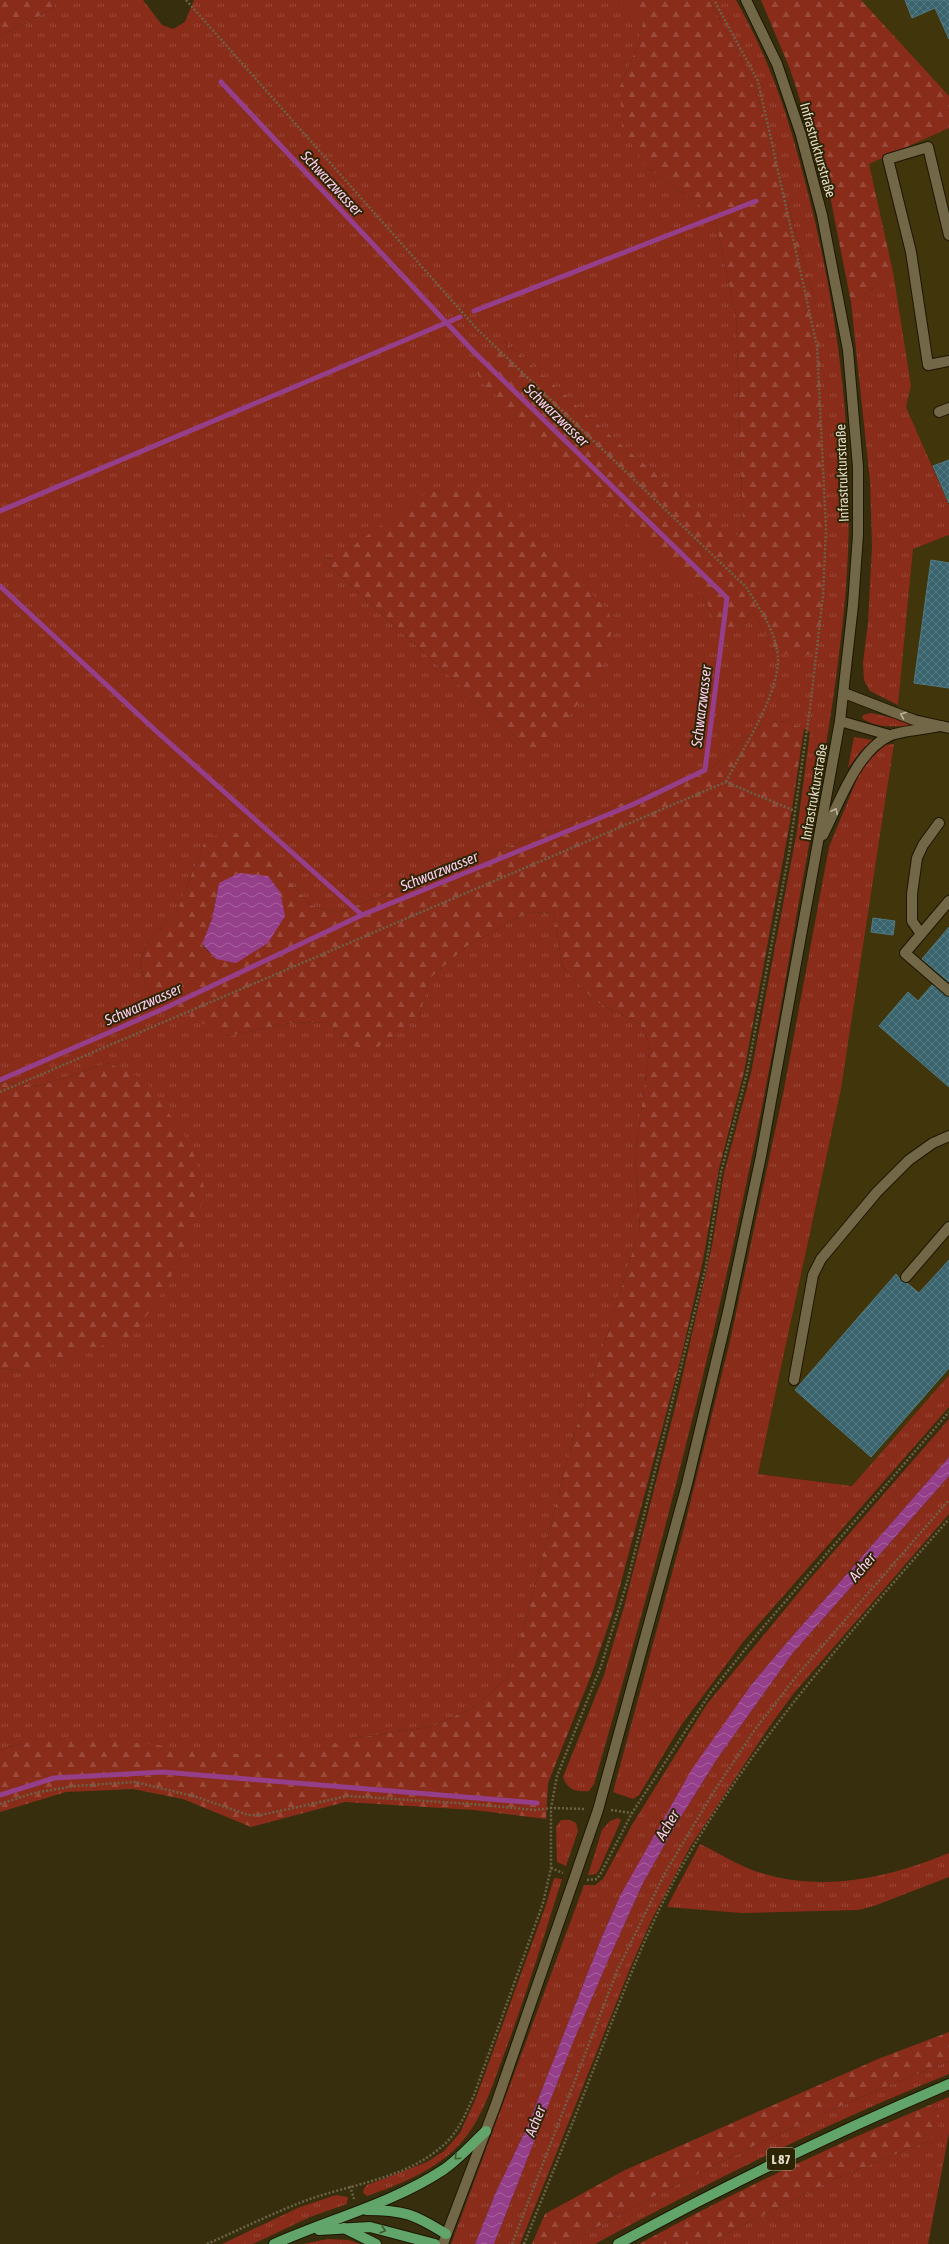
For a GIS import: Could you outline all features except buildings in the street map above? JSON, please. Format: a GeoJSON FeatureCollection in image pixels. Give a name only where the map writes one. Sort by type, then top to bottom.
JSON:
{"type":"FeatureCollection","features":[{"type":"Feature","properties":{"kind":"main road","name":"L 87"},"geometry":{"type":"LineString","coordinates":[[618,2244],[773,2163],[856,2124],[949,2084]]}},
{"type":"Feature","properties":{"kind":"main road"},"geometry":{"type":"LineString","coordinates":[[274,2244],[362,2210],[405,2191],[445,2169],[486,2131]]}},
{"type":"Feature","properties":{"kind":"main road"},"geometry":{"type":"LineString","coordinates":[[362,2210],[405,2212],[416,2216],[446,2234]]}},
{"type":"Feature","properties":{"kind":"main road"},"geometry":{"type":"LineString","coordinates":[[311,2230],[370,2226],[434,2244]]}},
{"type":"Feature","properties":{"kind":"main road"},"geometry":{"type":"LineString","coordinates":[[344,2228],[376,2244]]}},
{"type":"Feature","properties":{"kind":"street","name":"Infrastrukturstraße"},"geometry":{"type":"LineString","coordinates":[[443,2244],[486,2131],[598,1810],[687,1484],[728,1312],[762,1156],[799,956],[844,693],[853,605],[858,490],[858,467],[848,350],[822,215],[801,135],[777,64],[746,0]]}},
{"type":"Feature","properties":{"kind":"street"},"geometry":{"type":"LineString","coordinates":[[949,235],[928,147],[888,159],[911,252],[928,365],[949,361]]}},
{"type":"Feature","properties":{"kind":"street"},"geometry":{"type":"LineString","coordinates":[[939,412],[949,408]]}},
{"type":"Feature","properties":{"kind":"street"},"geometry":{"type":"LineString","coordinates":[[844,693],[914,720],[945,727]]}},
{"type":"Feature","properties":{"kind":"street"},"geometry":{"type":"LineString","coordinates":[[840,721],[889,735],[945,727]]}},
{"type":"Feature","properties":{"kind":"street"},"geometry":{"type":"LineString","coordinates":[[818,846],[862,759],[889,735]]}},
{"type":"Feature","properties":{"kind":"street"},"geometry":{"type":"LineString","coordinates":[[921,934],[912,921],[912,894],[917,858],[923,845],[940,823]]}},
{"type":"Feature","properties":{"kind":"street"},"geometry":{"type":"LineString","coordinates":[[949,901],[905,953],[949,991]]}},
{"type":"Feature","properties":{"kind":"street"},"geometry":{"type":"LineString","coordinates":[[794,1380],[813,1275],[821,1259],[877,1192],[909,1160],[933,1142],[949,1136]]}},
{"type":"Feature","properties":{"kind":"street"},"geometry":{"type":"LineString","coordinates":[[906,1277],[949,1227]]}},
{"type":"Feature","properties":{"kind":"path"},"geometry":{"type":"LineString","coordinates":[[0,1092],[726,782],[772,694],[777,673],[778,650],[765,618],[746,587],[478,328],[186,0]]}},
{"type":"Feature","properties":{"kind":"path"},"geometry":{"type":"LineString","coordinates":[[207,2244],[310,2199],[405,2169],[440,2149],[453,2136],[474,2095],[543,1903],[551,1868],[551,1808],[557,1776],[601,1666],[628,1579],[706,1266],[721,1172],[747,1073],[795,811],[823,595],[826,529],[817,346],[758,81],[714,0]]}},
{"type":"Feature","properties":{"kind":"path"},"geometry":{"type":"LineString","coordinates":[[726,782],[795,811]]}},
{"type":"Feature","properties":{"kind":"path"},"geometry":{"type":"LineString","coordinates":[[586,1880],[598,1879],[632,1813],[711,1692],[759,1632],[949,1412]]}},
{"type":"Feature","properties":{"kind":"path"},"geometry":{"type":"LineString","coordinates":[[512,2244],[617,1971],[665,1873],[713,1793],[756,1728],[799,1673],[949,1500]]}},
{"type":"Feature","properties":{"kind":"path"},"geometry":{"type":"LineString","coordinates":[[524,2244],[630,1977],[652,1925],[682,1866],[727,1794],[781,1718],[834,1650],[949,1519]]}},
{"type":"Feature","properties":{"kind":"path"},"geometry":{"type":"LineString","coordinates":[[0,1804],[34,1793],[75,1786],[135,1782],[197,1797],[248,1815],[261,1815],[348,1796],[472,1804],[534,1810],[551,1808]]}},
{"type":"Feature","properties":{"kind":"path"},"geometry":{"type":"LineString","coordinates":[[551,1868],[564,1873]]}},
{"type":"Feature","properties":{"kind":"shaded area"},"geometry":{"type":"Polygon","coordinates":[[[861,0],[949,0],[949,96],[861,0]]]}},
{"type":"Feature","properties":{"kind":"shaded area"},"geometry":{"type":"Polygon","coordinates":[[[949,128],[949,505],[906,407],[911,386],[869,163],[949,128]]]}},
{"type":"Feature","properties":{"kind":"shaded area"},"geometry":{"type":"Polygon","coordinates":[[[949,535],[949,1375],[852,1486],[758,1474],[841,1089],[894,744],[913,549],[949,535]]]}},
{"type":"Feature","properties":{"kind":"green space"},"geometry":{"type":"Polygon","coordinates":[[[0,0],[56,0],[53,9],[0,36],[0,0]]]}},
{"type":"Feature","properties":{"kind":"green space"},"geometry":{"type":"Polygon","coordinates":[[[56,0],[143,0],[162,25],[173,29],[185,22],[194,0],[618,0],[635,12],[643,22],[638,45],[620,86],[647,168],[700,205],[716,223],[736,316],[743,530],[737,535],[728,535],[601,428],[503,340],[705,599],[712,613],[715,627],[741,629],[752,609],[774,651],[817,308],[759,100],[746,69],[709,0],[736,0],[765,57],[790,127],[807,189],[829,289],[843,392],[849,496],[848,547],[845,599],[835,688],[821,776],[771,1058],[751,1163],[728,1267],[704,1372],[651,1578],[594,1784],[589,1791],[573,1789],[567,1785],[563,1777],[604,1675],[624,1607],[677,1400],[712,1246],[724,1173],[751,1073],[797,831],[810,732],[786,721],[762,724],[712,768],[337,913],[310,905],[269,857],[206,838],[176,914],[149,939],[140,962],[147,990],[228,1036],[290,1023],[328,1022],[352,1046],[420,1015],[429,979],[467,946],[528,912],[554,913],[562,966],[595,1001],[640,1024],[650,1045],[635,1157],[640,1227],[606,1339],[573,1438],[529,1609],[508,1677],[476,1706],[434,1726],[351,1739],[296,1759],[22,1743],[0,1750],[0,1368],[22,1371],[108,1063],[40,1086],[0,1082],[0,36],[53,9],[56,0]],[[321,558],[532,752],[335,559],[321,558]]]}},
{"type":"Feature","properties":{"kind":"green space"},"geometry":{"type":"Polygon","coordinates":[[[618,0],[709,0],[746,69],[759,100],[817,308],[829,504],[825,614],[811,653],[803,657],[774,651],[752,609],[741,629],[733,633],[715,627],[712,613],[705,599],[479,379],[476,367],[497,338],[503,340],[613,438],[728,534],[737,535],[743,530],[736,316],[716,223],[700,205],[647,168],[622,128],[620,86],[638,45],[643,22],[632,10],[618,0]]]}},
{"type":"Feature","properties":{"kind":"green space"},"geometry":{"type":"Polygon","coordinates":[[[761,0],[861,0],[949,96],[949,128],[869,164],[893,272],[872,289],[851,302],[828,186],[790,69],[761,0]]]}},
{"type":"Feature","properties":{"kind":"green space"},"geometry":{"type":"Polygon","coordinates":[[[893,272],[911,386],[906,407],[949,505],[949,535],[913,549],[898,705],[870,691],[864,680],[863,663],[868,623],[872,546],[870,481],[851,302],[872,289],[893,272]]]}},
{"type":"Feature","properties":{"kind":"green space"},"geometry":{"type":"Polygon","coordinates":[[[480,491],[511,507],[609,612],[612,631],[601,671],[550,743],[532,752],[321,558],[335,559],[427,492],[480,491]]]}},
{"type":"Feature","properties":{"kind":"green space"},"geometry":{"type":"Polygon","coordinates":[[[871,713],[911,722],[911,726],[879,725],[868,722],[862,718],[863,715],[871,713]]]}},
{"type":"Feature","properties":{"kind":"green space"},"geometry":{"type":"Polygon","coordinates":[[[786,721],[804,729],[790,822],[744,1072],[719,1169],[703,1260],[681,1358],[613,1612],[592,1673],[548,1783],[546,1819],[474,1810],[345,1802],[251,1827],[183,1799],[133,1789],[66,1792],[0,1812],[0,1750],[22,1743],[84,1737],[246,1755],[295,1754],[351,1739],[434,1726],[476,1706],[508,1677],[529,1609],[573,1438],[606,1339],[640,1227],[635,1157],[650,1045],[640,1024],[595,1001],[562,966],[554,913],[528,912],[467,946],[429,979],[420,1015],[374,1050],[352,1046],[328,1022],[290,1023],[228,1036],[194,1019],[147,990],[140,962],[149,939],[176,914],[206,838],[236,833],[269,857],[310,905],[337,913],[712,768],[762,724],[786,721]],[[219,883],[212,919],[202,945],[216,959],[219,883]]]}},
{"type":"Feature","properties":{"kind":"green space"},"geometry":{"type":"Polygon","coordinates":[[[854,737],[873,740],[860,752],[848,768],[854,737]]]}},
{"type":"Feature","properties":{"kind":"green space"},"geometry":{"type":"Polygon","coordinates":[[[894,744],[841,1089],[758,1474],[852,1486],[949,1375],[949,1407],[743,1642],[682,1724],[639,1795],[633,1799],[613,1792],[682,1536],[730,1341],[784,1089],[829,847],[859,774],[870,759],[885,745],[894,744]]]}},
{"type":"Feature","properties":{"kind":"green space"},"geometry":{"type":"Polygon","coordinates":[[[108,1063],[145,1080],[190,1143],[206,1193],[169,1282],[133,1336],[21,1371],[0,1368],[0,1082],[40,1086],[108,1063]]]}},
{"type":"Feature","properties":{"kind":"green space"},"geometry":{"type":"Polygon","coordinates":[[[949,1419],[949,1457],[752,1684],[621,1894],[601,1939],[528,2125],[496,2192],[475,2244],[451,2244],[584,1885],[595,1885],[603,1879],[632,1825],[707,1704],[809,1580],[949,1419]]]}},
{"type":"Feature","properties":{"kind":"green space"},"geometry":{"type":"Polygon","coordinates":[[[949,1476],[949,1514],[794,1693],[769,1727],[690,1847],[651,1921],[631,1966],[520,2244],[494,2244],[574,2040],[608,1960],[643,1883],[677,1823],[717,1759],[792,1654],[949,1476]]]}},
{"type":"Feature","properties":{"kind":"green space"},"geometry":{"type":"Polygon","coordinates":[[[618,1818],[621,1820],[599,1870],[596,1874],[588,1875],[602,1830],[610,1821],[618,1818]]]}},
{"type":"Feature","properties":{"kind":"green space"},"geometry":{"type":"Polygon","coordinates":[[[561,1820],[570,1820],[576,1823],[578,1831],[566,1866],[557,1862],[556,1827],[561,1820]]]}},
{"type":"Feature","properties":{"kind":"green space"},"geometry":{"type":"Polygon","coordinates":[[[700,1844],[736,1863],[758,1872],[782,1878],[831,1882],[879,1876],[926,1862],[949,1853],[949,1877],[874,1906],[858,1910],[742,1913],[667,1907],[700,1844]]]}},
{"type":"Feature","properties":{"kind":"green space"},"geometry":{"type":"Polygon","coordinates":[[[554,1878],[562,1879],[541,1946],[489,2094],[471,2130],[454,2150],[424,2172],[402,2183],[367,2196],[363,2193],[364,2188],[367,2185],[427,2162],[444,2151],[460,2133],[476,2098],[546,1905],[554,1878]]]}},
{"type":"Feature","properties":{"kind":"green space"},"geometry":{"type":"Polygon","coordinates":[[[949,2032],[949,2061],[854,2100],[760,2143],[621,2214],[576,2239],[573,2244],[532,2244],[545,2214],[625,2170],[878,2059],[949,2032]]]}},
{"type":"Feature","properties":{"kind":"green space"},"geometry":{"type":"Polygon","coordinates":[[[949,2061],[949,2074],[859,2112],[726,2175],[595,2244],[573,2244],[576,2239],[621,2214],[760,2143],[854,2100],[949,2061]]]}},
{"type":"Feature","properties":{"kind":"green space"},"geometry":{"type":"Polygon","coordinates":[[[949,2097],[949,2133],[928,2244],[706,2244],[835,2179],[928,2141],[938,2111],[930,2105],[949,2097]]]}},
{"type":"Feature","properties":{"kind":"green space"},"geometry":{"type":"Polygon","coordinates":[[[930,2105],[938,2111],[940,2123],[928,2141],[835,2179],[706,2244],[639,2244],[782,2171],[930,2105]]]}},
{"type":"Feature","properties":{"kind":"green space"},"geometry":{"type":"Polygon","coordinates":[[[336,2195],[348,2197],[347,2204],[310,2217],[253,2244],[222,2244],[300,2207],[336,2195]]]}},
{"type":"Feature","properties":{"kind":"green space"},"geometry":{"type":"Polygon","coordinates":[[[328,2239],[349,2240],[360,2244],[303,2244],[328,2239]]]}},
{"type":"Feature","properties":{"kind":"water"},"geometry":{"type":"Polygon","coordinates":[[[239,873],[268,876],[280,892],[285,916],[268,943],[236,963],[216,959],[202,944],[212,919],[219,883],[239,873]]]}},
{"type":"Feature","properties":{"kind":"water","name":"Acher"},"geometry":{"type":"Polygon","coordinates":[[[949,1457],[949,1476],[792,1654],[717,1759],[677,1823],[643,1883],[610,1956],[574,2040],[494,2244],[475,2244],[496,2192],[528,2125],[601,1939],[621,1894],[692,1769],[752,1684],[949,1457]]]}},
{"type":"Feature","properties":{"kind":"waterway","name":"Schwarzwasser"},"geometry":{"type":"LineString","coordinates":[[0,1080],[163,1009],[362,915],[634,804],[705,770],[727,598],[473,351],[221,82]]}},
{"type":"Feature","properties":{"kind":"waterway"},"geometry":{"type":"LineString","coordinates":[[474,311],[756,201]]}},
{"type":"Feature","properties":{"kind":"waterway"},"geometry":{"type":"LineString","coordinates":[[0,511],[460,317]]}},
{"type":"Feature","properties":{"kind":"waterway"},"geometry":{"type":"LineString","coordinates":[[0,586],[155,730],[362,915]]}},
{"type":"Feature","properties":{"kind":"waterway"},"geometry":{"type":"LineString","coordinates":[[0,1795],[54,1778],[163,1772],[537,1803]]}}]}
